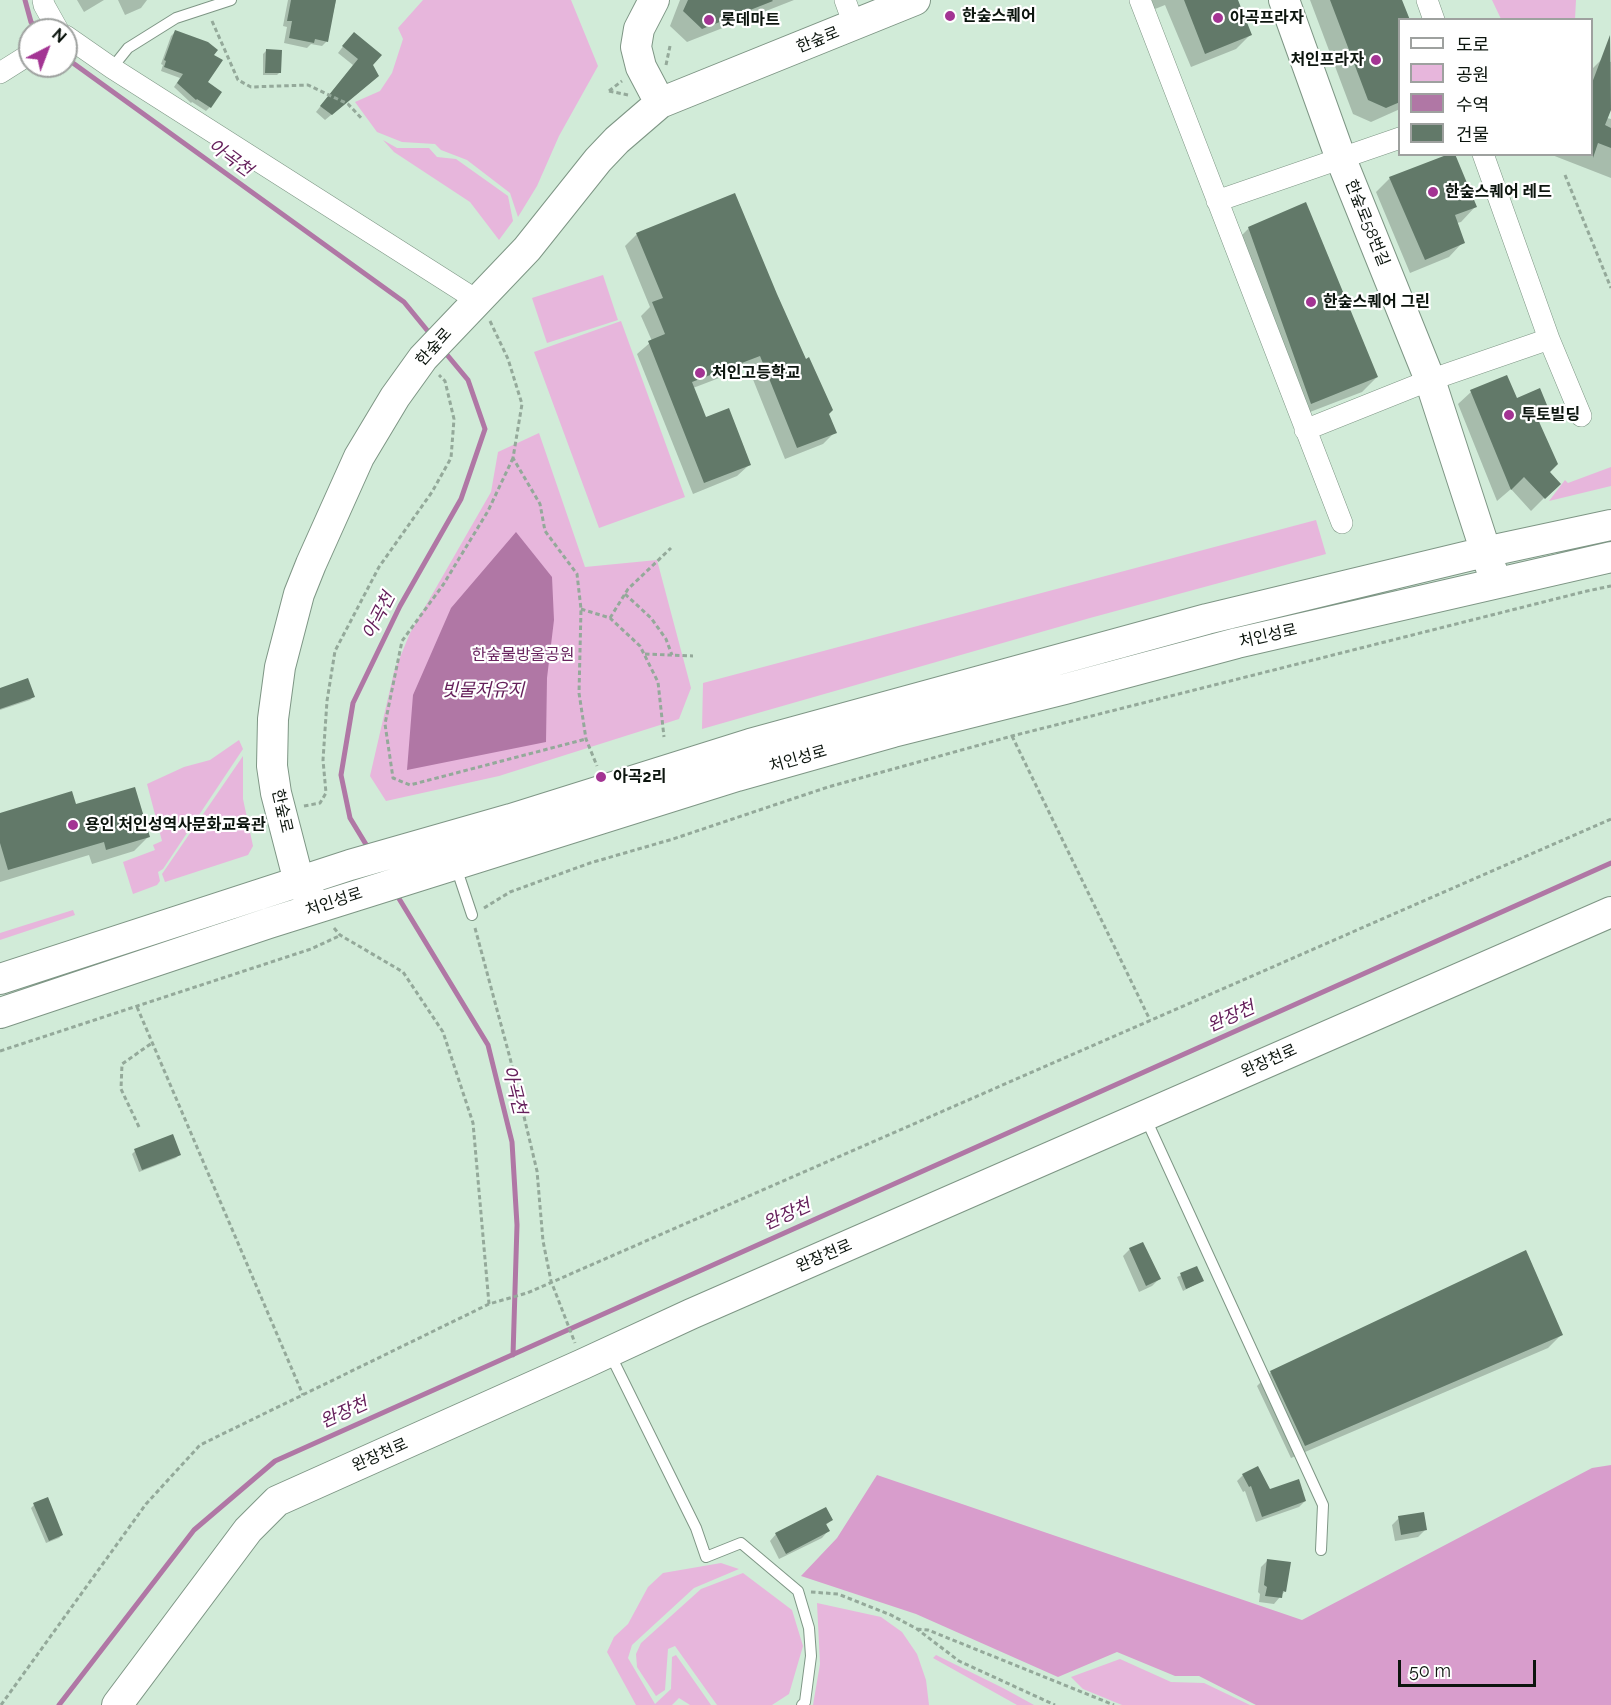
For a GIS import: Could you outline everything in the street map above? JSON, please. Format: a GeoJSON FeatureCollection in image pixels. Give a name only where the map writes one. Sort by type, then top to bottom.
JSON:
{"type":"FeatureCollection","features":[{"type":"Feature","properties":{"kind":"street"},"geometry":{"type":"LineString","coordinates":[[43,0],[51,18]]}},
{"type":"Feature","properties":{"kind":"street"},"geometry":{"type":"LineString","coordinates":[[654,0],[639,29],[636,47],[641,67],[660,103]]}},
{"type":"Feature","properties":{"kind":"street","name":"한숲로"},"geometry":{"type":"LineString","coordinates":[[318,907],[299,882],[272,766],[273,719],[280,667],[299,594],[344,488],[370,435],[394,397],[425,356],[527,249],[598,160],[632,126],[660,103],[850,13],[915,0]]}},
{"type":"Feature","properties":{"kind":"street"},"geometry":{"type":"LineString","coordinates":[[1140,0],[1342,523]]}},
{"type":"Feature","properties":{"kind":"street","name":"한숲로58번길"},"geometry":{"type":"LineString","coordinates":[[1284,0],[1341,159],[1430,380],[1496,582]]}},
{"type":"Feature","properties":{"kind":"street"},"geometry":{"type":"LineString","coordinates":[[1427,0],[1433,18]]}},
{"type":"Feature","properties":{"kind":"street"},"geometry":{"type":"LineString","coordinates":[[78,44],[478,301]]}},
{"type":"Feature","properties":{"kind":"street"},"geometry":{"type":"LineString","coordinates":[[0,73],[18,62]]}},
{"type":"Feature","properties":{"kind":"street"},"geometry":{"type":"LineString","coordinates":[[1217,201],[1398,139]]}},
{"type":"Feature","properties":{"kind":"street"},"geometry":{"type":"LineString","coordinates":[[1484,156],[1549,339],[1581,416]]}},
{"type":"Feature","properties":{"kind":"street"},"geometry":{"type":"LineString","coordinates":[[1305,430],[1430,380],[1549,339]]}},
{"type":"Feature","properties":{"kind":"street","name":"처인성로"},"geometry":{"type":"LineString","coordinates":[[0,979],[350,865],[511,819],[750,744],[1196,622],[1485,552],[1611,525]]}},
{"type":"Feature","properties":{"kind":"street","name":"처인성로"},"geometry":{"type":"LineString","coordinates":[[0,1013],[318,907],[737,776],[882,735],[1237,643],[1611,557]]}},
{"type":"Feature","properties":{"kind":"street","name":"완장천로"},"geometry":{"type":"LineString","coordinates":[[117,1705],[248,1530],[277,1501],[691,1314],[1611,912]]}},
{"type":"Feature","properties":{"kind":"lane"},"geometry":{"type":"LineString","coordinates":[[112,68],[128,48],[176,18],[231,0]]}},
{"type":"Feature","properties":{"kind":"lane"},"geometry":{"type":"LineString","coordinates":[[445,867],[472,915]]}},
{"type":"Feature","properties":{"kind":"lane"},"geometry":{"type":"LineString","coordinates":[[1144,1116],[1323,1505],[1321,1550]]}},
{"type":"Feature","properties":{"kind":"lane"},"geometry":{"type":"LineString","coordinates":[[609,1352],[696,1528],[706,1557],[741,1543],[798,1591],[809,1628],[811,1656],[805,1702],[802,1705]]}},
{"type":"Feature","properties":{"kind":"path"},"geometry":{"type":"LineString","coordinates":[[206,8],[238,80],[252,87],[308,85],[348,104],[363,120]]}},
{"type":"Feature","properties":{"kind":"path"},"geometry":{"type":"LineString","coordinates":[[1565,174],[1611,288]]}},
{"type":"Feature","properties":{"kind":"path"},"geometry":{"type":"LineString","coordinates":[[478,301],[508,359],[522,404],[513,458],[488,510],[443,585],[402,641],[385,724],[393,778],[410,784],[586,739]]}},
{"type":"Feature","properties":{"kind":"path"},"geometry":{"type":"LineString","coordinates":[[281,811],[320,803],[326,793],[323,760],[327,701],[335,651],[379,567],[432,492],[451,458],[454,419],[445,381],[425,356]]}},
{"type":"Feature","properties":{"kind":"path"},"geometry":{"type":"LineString","coordinates":[[513,458],[540,504],[545,531],[577,574],[581,609],[579,693],[586,739],[606,789]]}},
{"type":"Feature","properties":{"kind":"path"},"geometry":{"type":"LineString","coordinates":[[610,618],[625,594],[671,548]]}},
{"type":"Feature","properties":{"kind":"path"},"geometry":{"type":"LineString","coordinates":[[574,1341],[551,1281],[543,1241],[537,1171],[528,1128],[472,915],[510,892],[590,863],[673,839],[828,787],[1012,736],[1611,586]]}},
{"type":"Feature","properties":{"kind":"path"},"geometry":{"type":"LineString","coordinates":[[625,594],[651,618],[666,639],[672,655]]}},
{"type":"Feature","properties":{"kind":"path"},"geometry":{"type":"LineString","coordinates":[[581,609],[610,618],[640,646],[658,682],[664,737]]}},
{"type":"Feature","properties":{"kind":"path"},"geometry":{"type":"LineString","coordinates":[[645,654],[693,656]]}},
{"type":"Feature","properties":{"kind":"path"},"geometry":{"type":"LineString","coordinates":[[1012,736],[1150,1020]]}},
{"type":"Feature","properties":{"kind":"path"},"geometry":{"type":"LineString","coordinates":[[1,1705],[146,1504],[200,1445],[489,1304],[527,1293],[1611,819]]}},
{"type":"Feature","properties":{"kind":"path"},"geometry":{"type":"LineString","coordinates":[[318,907],[340,935],[404,972],[443,1032],[473,1123],[489,1304]]}},
{"type":"Feature","properties":{"kind":"path"},"geometry":{"type":"LineString","coordinates":[[0,1051],[311,949],[340,935]]}},
{"type":"Feature","properties":{"kind":"path"},"geometry":{"type":"LineString","coordinates":[[137,1007],[303,1395]]}},
{"type":"Feature","properties":{"kind":"path"},"geometry":{"type":"LineString","coordinates":[[139,1127],[121,1089],[122,1064],[152,1043]]}},
{"type":"Feature","properties":{"kind":"path"},"geometry":{"type":"LineString","coordinates":[[798,1591],[838,1594],[891,1615],[916,1629],[958,1661],[1055,1705]]}},
{"type":"Feature","properties":{"kind":"path"},"geometry":{"type":"LineString","coordinates":[[916,1629],[938,1634],[1114,1705]]}},
{"type":"Feature","properties":{"kind":"green space"},"geometry":{"type":"Polygon","coordinates":[[[423,0],[571,0],[598,66],[559,136],[537,186],[518,217],[510,193],[467,160],[441,150],[435,144],[402,142],[377,132],[355,102],[380,91],[392,73],[403,39],[398,28],[423,0]]]}},
{"type":"Feature","properties":{"kind":"green space"},"geometry":{"type":"Polygon","coordinates":[[[1492,0],[1576,0],[1575,18],[1501,18],[1492,0]]]}},
{"type":"Feature","properties":{"kind":"green space"},"geometry":{"type":"Polygon","coordinates":[[[383,140],[397,148],[429,148],[437,157],[456,159],[508,196],[513,221],[499,240],[470,202],[394,152],[383,140]]]}},
{"type":"Feature","properties":{"kind":"green space"},"geometry":{"type":"Polygon","coordinates":[[[603,275],[618,320],[547,343],[532,298],[603,275]]]}},
{"type":"Feature","properties":{"kind":"green space"},"geometry":{"type":"Polygon","coordinates":[[[621,321],[685,497],[599,528],[534,352],[621,321]]]}},
{"type":"Feature","properties":{"kind":"green space","name":"한숲물방울공원"},"geometry":{"type":"Polygon","coordinates":[[[539,433],[585,567],[657,560],[691,688],[679,719],[499,776],[386,801],[370,776],[394,672],[410,633],[491,492],[498,452],[539,433]]]}},
{"type":"Feature","properties":{"kind":"green space"},"geometry":{"type":"Polygon","coordinates":[[[1611,467],[1611,486],[1549,501],[1565,480],[1568,483],[1611,467]]]}},
{"type":"Feature","properties":{"kind":"green space"},"geometry":{"type":"Polygon","coordinates":[[[1316,520],[1326,554],[1090,618],[702,729],[703,683],[1316,520]]]}},
{"type":"Feature","properties":{"kind":"green space"},"geometry":{"type":"Polygon","coordinates":[[[239,740],[243,749],[163,869],[158,872],[160,881],[157,885],[133,894],[123,862],[155,850],[153,845],[162,841],[147,784],[184,767],[210,760],[239,740]]]}},
{"type":"Feature","properties":{"kind":"green space"},"geometry":{"type":"Polygon","coordinates":[[[243,756],[243,799],[253,846],[248,855],[165,882],[162,874],[243,756]]]}},
{"type":"Feature","properties":{"kind":"green space"},"geometry":{"type":"Polygon","coordinates":[[[73,910],[75,915],[0,940],[0,933],[73,910]]]}},
{"type":"Feature","properties":{"kind":"green space"},"geometry":{"type":"Polygon","coordinates":[[[721,1563],[739,1569],[694,1588],[632,1645],[628,1658],[655,1704],[671,1689],[672,1657],[676,1655],[711,1705],[690,1705],[679,1698],[672,1705],[636,1705],[607,1652],[614,1637],[628,1624],[648,1587],[663,1573],[721,1563]]]}},
{"type":"Feature","properties":{"kind":"green space"},"geometry":{"type":"Polygon","coordinates":[[[743,1573],[792,1610],[803,1646],[789,1694],[772,1705],[717,1705],[675,1646],[668,1649],[665,1690],[656,1696],[637,1667],[636,1654],[641,1643],[701,1589],[743,1573]]]}},
{"type":"Feature","properties":{"kind":"green space"},"geometry":{"type":"Polygon","coordinates":[[[817,1603],[881,1617],[902,1632],[917,1654],[926,1680],[929,1705],[813,1705],[820,1664],[817,1603]]]}},
{"type":"Feature","properties":{"kind":"green space"},"geometry":{"type":"Polygon","coordinates":[[[936,1655],[1034,1705],[1017,1705],[933,1658],[936,1655]]]}},
{"type":"Feature","properties":{"kind":"green space"},"geometry":{"type":"Polygon","coordinates":[[[1120,1659],[1171,1682],[1204,1683],[1250,1705],[1122,1705],[1083,1689],[1071,1677],[1120,1659]]]}},
{"type":"Feature","properties":{"kind":"shaded area"},"geometry":{"type":"Polygon","coordinates":[[[1611,1465],[1611,1705],[1256,1705],[1199,1676],[1175,1676],[1117,1652],[1058,1677],[916,1614],[801,1576],[837,1538],[877,1475],[1302,1620],[1592,1468],[1611,1465]]]}},
{"type":"Feature","properties":{"kind":"water","name":"빗물저유지"},"geometry":{"type":"Polygon","coordinates":[[[516,532],[552,577],[554,620],[547,678],[546,742],[407,770],[413,695],[451,608],[516,532]]]}},
{"type":"Feature","properties":{"kind":"building"},"geometry":{"type":"Polygon","coordinates":[[[291,0],[336,0],[328,42],[315,39],[314,43],[289,38],[292,21],[287,21],[291,0]]]}},
{"type":"Feature","properties":{"kind":"building","name":"롯데마트"},"geometry":{"type":"Polygon","coordinates":[[[688,0],[773,1],[702,29],[683,11],[688,0]]]}},
{"type":"Feature","properties":{"kind":"building","name":"아곡프라자"},"geometry":{"type":"Polygon","coordinates":[[[1184,0],[1238,0],[1252,35],[1205,54],[1184,0]]]}},
{"type":"Feature","properties":{"kind":"building","name":"처인프라자"},"geometry":{"type":"Polygon","coordinates":[[[1330,0],[1402,0],[1409,18],[1398,18],[1398,103],[1386,108],[1368,100],[1330,0]]]}},
{"type":"Feature","properties":{"kind":"building"},"geometry":{"type":"Polygon","coordinates":[[[175,30],[208,42],[218,50],[214,55],[223,60],[208,82],[222,92],[211,108],[196,100],[177,83],[183,74],[164,67],[166,61],[164,60],[175,30]]]}},
{"type":"Feature","properties":{"kind":"building"},"geometry":{"type":"Polygon","coordinates":[[[354,32],[382,55],[373,65],[379,76],[332,115],[320,106],[358,59],[342,46],[354,32]]]}},
{"type":"Feature","properties":{"kind":"building"},"geometry":{"type":"Polygon","coordinates":[[[1610,35],[1611,110],[1605,125],[1611,128],[1611,148],[1598,143],[1593,158],[1593,156],[1593,80],[1610,35]]]}},
{"type":"Feature","properties":{"kind":"building"},"geometry":{"type":"Polygon","coordinates":[[[266,49],[282,50],[281,73],[265,73],[266,49]]]}},
{"type":"Feature","properties":{"kind":"building","name":"한숲스퀘어 레드"},"geometry":{"type":"Polygon","coordinates":[[[1444,156],[1456,156],[1477,207],[1455,215],[1465,243],[1425,260],[1389,177],[1444,156]]]}},
{"type":"Feature","properties":{"kind":"building"},"geometry":{"type":"Polygon","coordinates":[[[735,193],[806,359],[809,357],[833,410],[829,414],[837,433],[797,448],[760,356],[692,382],[706,417],[729,408],[751,465],[704,483],[648,341],[665,334],[652,302],[663,298],[636,233],[735,193]]]}},
{"type":"Feature","properties":{"kind":"building","name":"한숲스퀘어 그린"},"geometry":{"type":"Polygon","coordinates":[[[1306,202],[1378,377],[1311,404],[1248,227],[1306,202]]]}},
{"type":"Feature","properties":{"kind":"building"},"geometry":{"type":"Polygon","coordinates":[[[1507,375],[1517,398],[1540,388],[1549,410],[1536,415],[1558,464],[1550,472],[1561,484],[1545,499],[1524,477],[1511,490],[1470,390],[1507,375]]]}},
{"type":"Feature","properties":{"kind":"building"},"geometry":{"type":"Polygon","coordinates":[[[28,678],[35,697],[0,709],[0,688],[28,678]]]}},
{"type":"Feature","properties":{"kind":"building","name":"용인 처인성역사문화교육관"},"geometry":{"type":"Polygon","coordinates":[[[135,787],[150,837],[106,850],[104,842],[8,870],[0,843],[0,813],[72,791],[76,804],[135,787]]]}},
{"type":"Feature","properties":{"kind":"building"},"geometry":{"type":"Polygon","coordinates":[[[173,1134],[181,1155],[142,1170],[134,1149],[173,1134]]]}},
{"type":"Feature","properties":{"kind":"building"},"geometry":{"type":"Polygon","coordinates":[[[1143,1242],[1161,1279],[1146,1286],[1129,1248],[1143,1242]]]}},
{"type":"Feature","properties":{"kind":"building"},"geometry":{"type":"Polygon","coordinates":[[[1526,1250],[1563,1335],[1305,1446],[1270,1371],[1526,1250]]]}},
{"type":"Feature","properties":{"kind":"building"},"geometry":{"type":"Polygon","coordinates":[[[1197,1266],[1204,1281],[1186,1289],[1180,1273],[1197,1266]]]}},
{"type":"Feature","properties":{"kind":"building"},"geometry":{"type":"Polygon","coordinates":[[[1258,1466],[1270,1489],[1299,1479],[1306,1501],[1262,1517],[1251,1486],[1249,1487],[1242,1474],[1258,1466]]]}},
{"type":"Feature","properties":{"kind":"building"},"geometry":{"type":"Polygon","coordinates":[[[48,1497],[63,1535],[49,1541],[33,1503],[48,1497]]]}},
{"type":"Feature","properties":{"kind":"building"},"geometry":{"type":"Polygon","coordinates":[[[826,1507],[833,1520],[826,1524],[830,1531],[786,1554],[775,1533],[826,1507]]]}},
{"type":"Feature","properties":{"kind":"building"},"geometry":{"type":"Polygon","coordinates":[[[1424,1512],[1427,1530],[1401,1535],[1398,1516],[1424,1512]]]}},
{"type":"Feature","properties":{"kind":"building"},"geometry":{"type":"Polygon","coordinates":[[[1267,1559],[1291,1562],[1286,1592],[1283,1591],[1282,1598],[1265,1596],[1267,1559]]]}},
{"type":"Feature","properties":{"kind":"waterway","name":"아곡천"},"geometry":{"type":"LineString","coordinates":[[25,0],[30,18]]}},
{"type":"Feature","properties":{"kind":"waterway","name":"아곡천"},"geometry":{"type":"LineString","coordinates":[[78,67],[404,302],[431,335]]}},
{"type":"Feature","properties":{"kind":"waterway","name":"아곡천"},"geometry":{"type":"LineString","coordinates":[[370,851],[350,818],[341,775],[353,703],[400,606],[461,499],[485,429],[468,380],[443,350]]}},
{"type":"Feature","properties":{"kind":"waterway","name":"완장천"},"geometry":{"type":"LineString","coordinates":[[59,1705],[194,1530],[275,1461],[1611,863]]}},
{"type":"Feature","properties":{"kind":"waterway","name":"아곡천"},"geometry":{"type":"LineString","coordinates":[[395,892],[488,1045],[512,1142],[517,1225],[513,1355]]}},
{"type":"Feature","properties":{"kind":"place","name":"한숲스퀘어"},"geometry":{"type":"Point","coordinates":[950,16]}},
{"type":"Feature","properties":{"kind":"place","name":"아곡프라자"},"geometry":{"type":"Point","coordinates":[1218,18]}},
{"type":"Feature","properties":{"kind":"place","name":"롯데마트"},"geometry":{"type":"Point","coordinates":[709,20]}},
{"type":"Feature","properties":{"kind":"place","name":"처인프라자"},"geometry":{"type":"Point","coordinates":[1376,60]}},
{"type":"Feature","properties":{"kind":"place","name":"한숲스퀘어 레드"},"geometry":{"type":"Point","coordinates":[1433,192]}},
{"type":"Feature","properties":{"kind":"place","name":"한숲스퀘어 그린"},"geometry":{"type":"Point","coordinates":[1311,302]}},
{"type":"Feature","properties":{"kind":"place","name":"처인고등학교"},"geometry":{"type":"Point","coordinates":[700,373]}},
{"type":"Feature","properties":{"kind":"place","name":"투토빌딩"},"geometry":{"type":"Point","coordinates":[1509,415]}},
{"type":"Feature","properties":{"kind":"place","name":"아곡2리"},"geometry":{"type":"Point","coordinates":[601,777]}},
{"type":"Feature","properties":{"kind":"place","name":"용인 처인성역사문화교육관"},"geometry":{"type":"Point","coordinates":[73,825]}}]}
